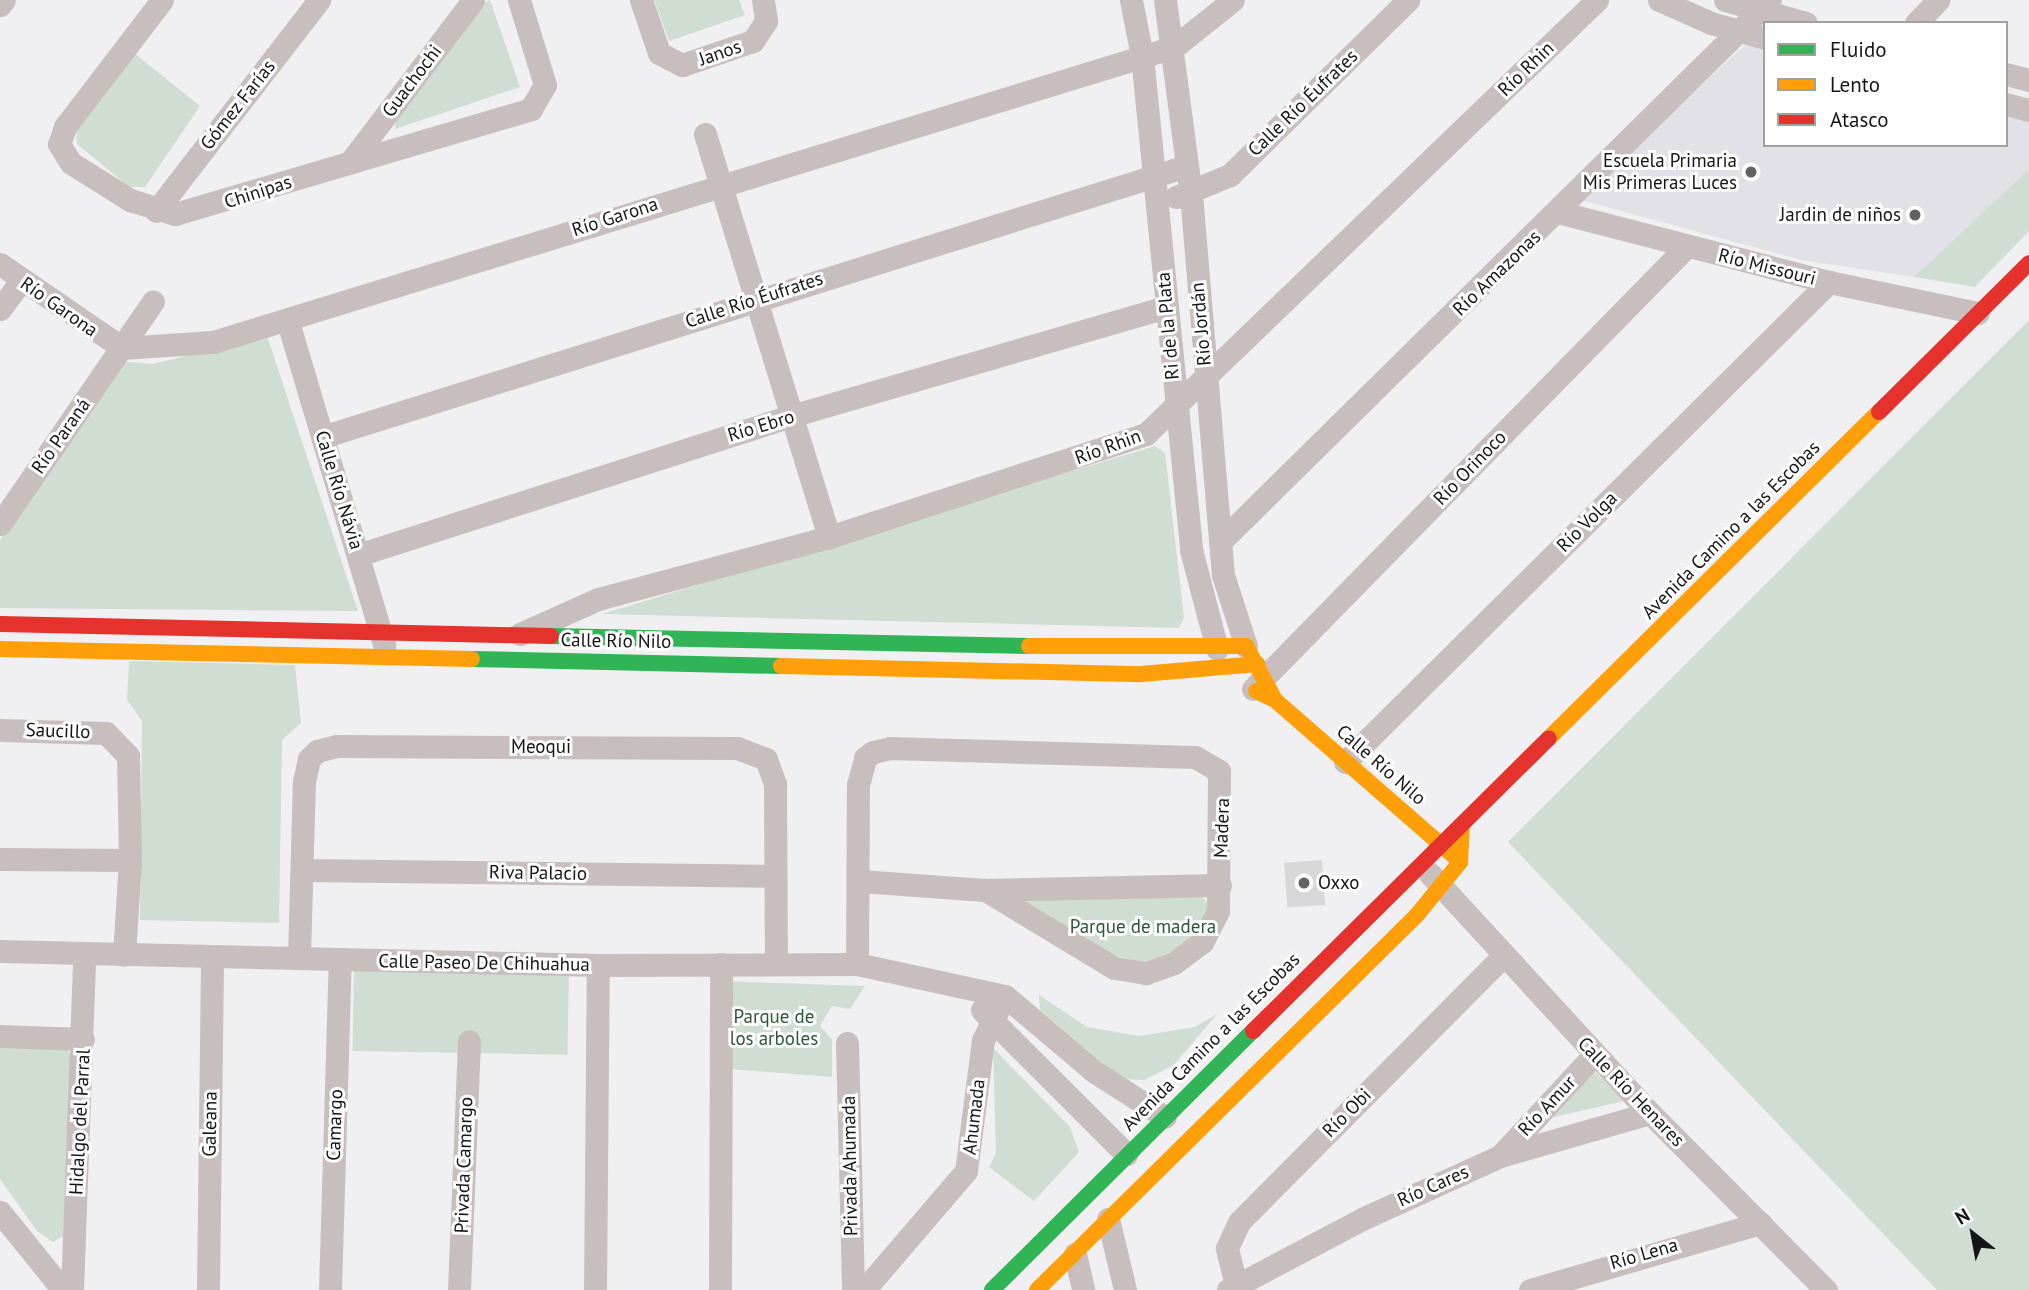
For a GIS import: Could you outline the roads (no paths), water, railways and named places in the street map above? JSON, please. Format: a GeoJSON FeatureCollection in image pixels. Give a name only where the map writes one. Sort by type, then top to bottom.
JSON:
{"type":"FeatureCollection","features":[{"type":"Feature","properties":{"kind":"street"},"geometry":{"type":"LineString","coordinates":[[0,5],[4,0]]}},
{"type":"Feature","properties":{"kind":"street"},"geometry":{"type":"LineString","coordinates":[[156,211],[71,163],[59,144],[65,127],[162,0]]}},
{"type":"Feature","properties":{"kind":"street","name":"Gómez Farías"},"geometry":{"type":"LineString","coordinates":[[156,211],[320,0]]}},
{"type":"Feature","properties":{"kind":"street","name":"Guachochi"},"geometry":{"type":"LineString","coordinates":[[351,161],[473,0]]}},
{"type":"Feature","properties":{"kind":"street","name":"Chinipas"},"geometry":{"type":"LineString","coordinates":[[156,211],[174,214],[223,204],[351,161],[506,120],[539,102],[544,94],[543,73],[519,0]]}},
{"type":"Feature","properties":{"kind":"street","name":"Janos"},"geometry":{"type":"LineString","coordinates":[[641,0],[659,53],[682,65],[753,41],[766,21],[763,0]]}},
{"type":"Feature","properties":{"kind":"street","name":"Ri de la Plata"},"geometry":{"type":"LineString","coordinates":[[1131,0],[1142,56],[1155,174],[1175,411],[1191,550],[1217,649]]}},
{"type":"Feature","properties":{"kind":"street","name":"Río Jordán"},"geometry":{"type":"LineString","coordinates":[[1165,0],[1174,47],[1191,194],[1220,542],[1228,598],[1256,669]]}},
{"type":"Feature","properties":{"kind":"street","name":"Río Garona"},"geometry":{"type":"LineString","coordinates":[[0,264],[122,348],[184,347],[288,322],[720,184],[1174,47],[1233,0]]}},
{"type":"Feature","properties":{"kind":"street","name":"Calle Río Éufrates"},"geometry":{"type":"LineString","coordinates":[[1158,202],[1191,194],[1230,175],[1408,0]]}},
{"type":"Feature","properties":{"kind":"street","name":"Río Rhin"},"geometry":{"type":"LineString","coordinates":[[515,637],[598,599],[829,537],[1131,442],[1175,411],[1206,382],[1597,0]]}},
{"type":"Feature","properties":{"kind":"street"},"geometry":{"type":"LineString","coordinates":[[1659,0],[1763,37]]}},
{"type":"Feature","properties":{"kind":"street"},"geometry":{"type":"LineString","coordinates":[[1725,0],[1764,5],[1801,21]]}},
{"type":"Feature","properties":{"kind":"street"},"geometry":{"type":"LineString","coordinates":[[1918,21],[1938,0]]}},
{"type":"Feature","properties":{"kind":"street","name":"Río Amazonas"},"geometry":{"type":"LineString","coordinates":[[1220,542],[1558,212],[1764,5]]}},
{"type":"Feature","properties":{"kind":"street"},"geometry":{"type":"LineString","coordinates":[[2008,105],[2029,110]]}},
{"type":"Feature","properties":{"kind":"street"},"geometry":{"type":"LineString","coordinates":[[705,134],[829,537]]}},
{"type":"Feature","properties":{"kind":"street","name":"Calle Río Éufrates"},"geometry":{"type":"LineString","coordinates":[[322,437],[1186,166]]}},
{"type":"Feature","properties":{"kind":"street","name":"Río Missouri"},"geometry":{"type":"LineString","coordinates":[[1558,212],[1829,282],[1978,313]]}},
{"type":"Feature","properties":{"kind":"street","name":"Río Orinoco"},"geometry":{"type":"LineString","coordinates":[[1256,669],[1687,247]]}},
{"type":"Feature","properties":{"kind":"street","name":"Avenida Camino a las Escobas"},"geometry":{"type":"LineString","coordinates":[[992,1290],[1126,1154],[2029,263]]}},
{"type":"Feature","properties":{"kind":"street"},"geometry":{"type":"LineString","coordinates":[[0,309],[21,281]]}},
{"type":"Feature","properties":{"kind":"street","name":"Río Volga"},"geometry":{"type":"LineString","coordinates":[[1345,762],[1829,282]]}},
{"type":"Feature","properties":{"kind":"street","name":"Río Paraná"},"geometry":{"type":"LineString","coordinates":[[0,524],[153,301]]}},
{"type":"Feature","properties":{"kind":"street","name":"Río Ebro"},"geometry":{"type":"LineString","coordinates":[[358,555],[791,416],[1167,307]]}},
{"type":"Feature","properties":{"kind":"street","name":"Calle Río Návia"},"geometry":{"type":"LineString","coordinates":[[288,322],[387,658]]}},
{"type":"Feature","properties":{"kind":"street","name":"Calle Río Nilo"},"geometry":{"type":"LineString","coordinates":[[0,624],[515,637],[1217,649],[1256,669],[1275,701],[1460,862]]}},
{"type":"Feature","properties":{"kind":"street","name":"Calle Río Nilo"},"geometry":{"type":"LineString","coordinates":[[0,649],[1127,674],[1256,669]]}},
{"type":"Feature","properties":{"kind":"street","name":"Calle Río Nilo"},"geometry":{"type":"LineString","coordinates":[[1217,649],[1231,670]]}},
{"type":"Feature","properties":{"kind":"street","name":"Calle Río Nilo"},"geometry":{"type":"LineString","coordinates":[[1231,670],[1256,669]]}},
{"type":"Feature","properties":{"kind":"street","name":"Saucillo"},"geometry":{"type":"LineString","coordinates":[[0,730],[106,733],[119,743],[128,756],[130,860],[124,955]]}},
{"type":"Feature","properties":{"kind":"street","name":"Meoqui"},"geometry":{"type":"LineString","coordinates":[[299,957],[306,769],[309,759],[327,747],[737,748],[757,753],[773,774],[776,964]]}},
{"type":"Feature","properties":{"kind":"street","name":"Madera"},"geometry":{"type":"LineString","coordinates":[[857,964],[860,769],[873,752],[890,748],[1206,760],[1222,780],[1220,885],[985,890],[860,881]]}},
{"type":"Feature","properties":{"kind":"street"},"geometry":{"type":"LineString","coordinates":[[1037,1290],[1442,888],[1460,862],[1462,825]]}},
{"type":"Feature","properties":{"kind":"street"},"geometry":{"type":"LineString","coordinates":[[0,859],[130,860]]}},
{"type":"Feature","properties":{"kind":"street","name":"Calle Río Henares"},"geometry":{"type":"LineString","coordinates":[[1421,864],[1594,1055],[1826,1290]]}},
{"type":"Feature","properties":{"kind":"street","name":"Riva Palacio"},"geometry":{"type":"LineString","coordinates":[[303,870],[774,876]]}},
{"type":"Feature","properties":{"kind":"street"},"geometry":{"type":"LineString","coordinates":[[985,890],[1099,963],[1146,973],[1174,963],[1202,942],[1215,922],[1220,885]]}},
{"type":"Feature","properties":{"kind":"street","name":"Calle Paseo De Chihuahua"},"geometry":{"type":"LineString","coordinates":[[0,951],[598,965],[857,964],[1005,996],[1095,1072],[1165,1117]]}},
{"type":"Feature","properties":{"kind":"street","name":"Hidalgo del Parral"},"geometry":{"type":"LineString","coordinates":[[72,1290],[83,1039],[83,955]]}},
{"type":"Feature","properties":{"kind":"street","name":"Río Obi"},"geometry":{"type":"LineString","coordinates":[[1232,1287],[1227,1248],[1239,1222],[1503,956]]}},
{"type":"Feature","properties":{"kind":"street","name":"Galeana"},"geometry":{"type":"LineString","coordinates":[[208,1290],[212,958]]}},
{"type":"Feature","properties":{"kind":"street","name":"Camargo"},"geometry":{"type":"LineString","coordinates":[[330,1290],[340,960]]}},
{"type":"Feature","properties":{"kind":"street"},"geometry":{"type":"LineString","coordinates":[[720,1290],[721,964]]}},
{"type":"Feature","properties":{"kind":"street"},"geometry":{"type":"LineString","coordinates":[[595,1290],[598,965]]}},
{"type":"Feature","properties":{"kind":"street"},"geometry":{"type":"LineString","coordinates":[[966,987],[989,1020],[1126,1154]]}},
{"type":"Feature","properties":{"kind":"street","name":"Ahumada"},"geometry":{"type":"LineString","coordinates":[[864,1290],[966,1171],[989,1020],[1005,996]]}},
{"type":"Feature","properties":{"kind":"street"},"geometry":{"type":"LineString","coordinates":[[0,1036],[83,1039]]}},
{"type":"Feature","properties":{"kind":"street","name":"Privada Camargo"},"geometry":{"type":"LineString","coordinates":[[459,1290],[469,1041]]}},
{"type":"Feature","properties":{"kind":"street","name":"Privada Ahumada"},"geometry":{"type":"LineString","coordinates":[[847,1043],[853,1290]]}},
{"type":"Feature","properties":{"kind":"street","name":"Río Amur"},"geometry":{"type":"LineString","coordinates":[[1500,1156],[1594,1055]]}},
{"type":"Feature","properties":{"kind":"street","name":"Río Cares"},"geometry":{"type":"LineString","coordinates":[[1232,1287],[1362,1219],[1500,1156],[1650,1113]]}},
{"type":"Feature","properties":{"kind":"street"},"geometry":{"type":"LineString","coordinates":[[0,1212],[63,1290]]}},
{"type":"Feature","properties":{"kind":"street"},"geometry":{"type":"LineString","coordinates":[[1108,1219],[1125,1290]]}},
{"type":"Feature","properties":{"kind":"street","name":"Río Lena"},"geometry":{"type":"LineString","coordinates":[[1530,1290],[1760,1223]]}},
{"type":"Feature","properties":{"kind":"street"},"geometry":{"type":"LineString","coordinates":[[1074,1254],[1083,1290]]}},
{"type":"Feature","properties":{"kind":"place","name":"Escuela Primaria Mis Primeras Luces"},"geometry":{"type":"Point","coordinates":[1751,172]}},
{"type":"Feature","properties":{"kind":"place","name":"Jardin de niños"},"geometry":{"type":"Point","coordinates":[1915,215]}},
{"type":"Feature","properties":{"kind":"place","name":"Oxxo"},"geometry":{"type":"Point","coordinates":[1304,883]}},
{"type":"Feature","properties":{"kind":"park label","name":"Parque de madera"},"geometry":{"type":"Point","coordinates":[1143,927]}},
{"type":"Feature","properties":{"kind":"park label","name":"Parque de los arboles"},"geometry":{"type":"Point","coordinates":[774,1028]}}]}
